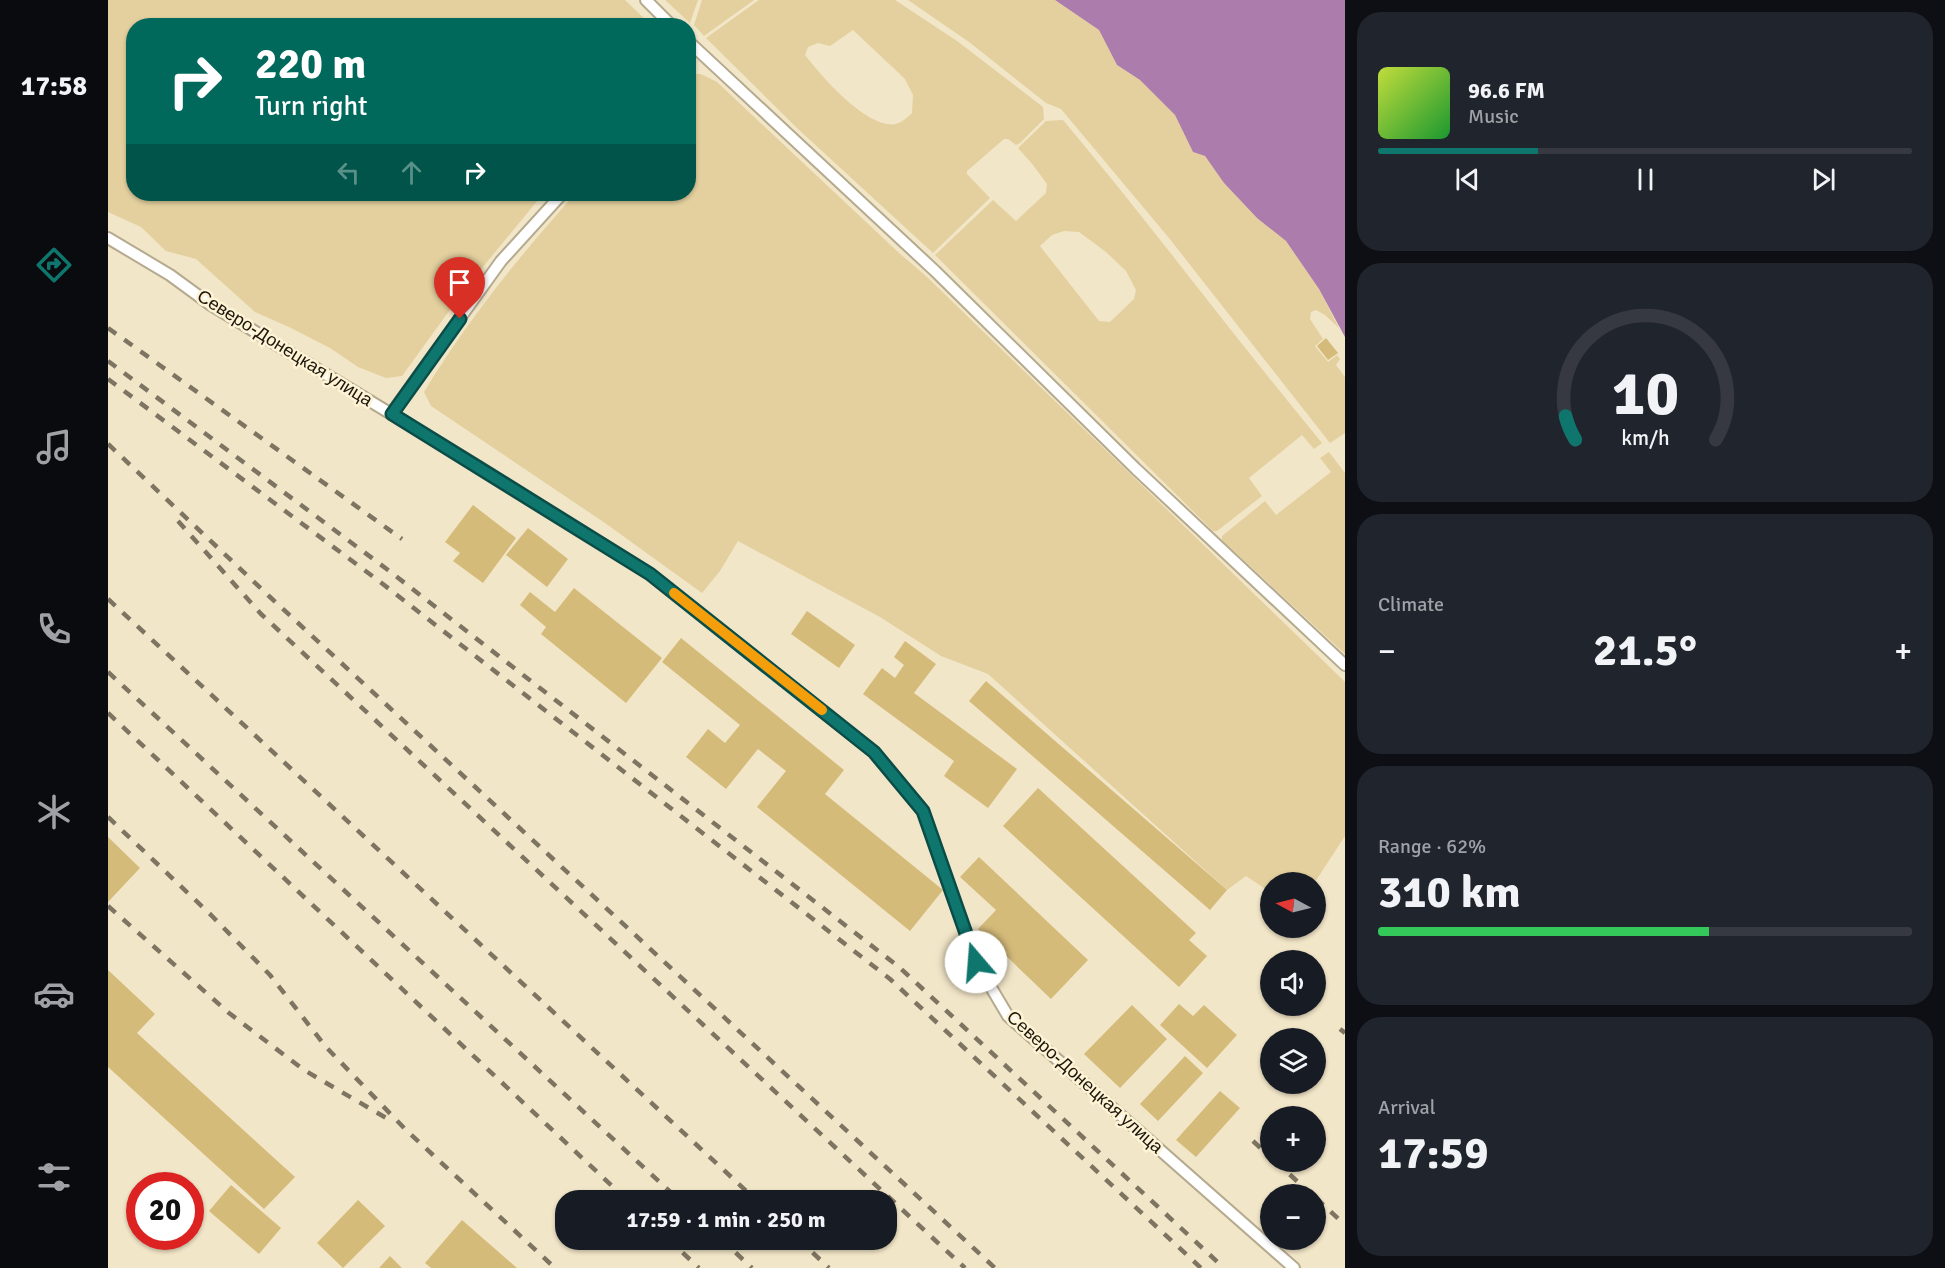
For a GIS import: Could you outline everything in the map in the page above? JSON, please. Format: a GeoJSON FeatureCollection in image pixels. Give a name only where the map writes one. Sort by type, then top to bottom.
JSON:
{"type":"FeatureCollection","features":[{"type":"Feature","properties":{"kind":"lane"},"geometry":{"type":"LineString","coordinates":[[646,0],[664,18]]}},
{"type":"Feature","properties":{"kind":"lane"},"geometry":{"type":"LineString","coordinates":[[696,52],[935,271],[1136,469],[1345,665]]}},
{"type":"Feature","properties":{"kind":"lane"},"geometry":{"type":"LineString","coordinates":[[392,414],[501,261],[556,201]]}},
{"type":"Feature","properties":{"kind":"lane","name":"Северо-Донецкая улица"},"geometry":{"type":"LineString","coordinates":[[108,238],[170,275],[211,305],[650,574],[874,752],[923,811],[976,962],[1008,1016],[1294,1268]]}},
{"type":"Feature","properties":{"kind":"shaded area"},"geometry":{"type":"Polygon","coordinates":[[[108,0],[625,0],[644,18],[126,18],[126,201],[537,201],[468,285],[402,376],[386,378],[358,367],[330,348],[255,312],[196,259],[166,251],[141,227],[108,212],[108,0]]]}},
{"type":"Feature","properties":{"kind":"shaded area"},"geometry":{"type":"Polygon","coordinates":[[[665,0],[698,0],[692,18],[685,18],[665,0]]]}},
{"type":"Feature","properties":{"kind":"shaded area"},"geometry":{"type":"Polygon","coordinates":[[[702,0],[754,0],[704,36],[696,27],[696,19],[702,0]]]}},
{"type":"Feature","properties":{"kind":"shaded area"},"geometry":{"type":"Polygon","coordinates":[[[759,0],[895,0],[957,41],[1043,107],[1044,119],[1020,143],[1016,145],[1004,139],[967,171],[967,174],[990,198],[933,253],[798,129],[706,38],[759,0]],[[853,30],[830,46],[818,43],[808,47],[805,55],[853,106],[876,121],[887,124],[898,123],[912,113],[913,95],[905,79],[853,30]]]}},
{"type":"Feature","properties":{"kind":"shaded area"},"geometry":{"type":"Polygon","coordinates":[[[908,0],[1055,0],[1099,30],[1117,65],[1140,80],[1175,115],[1193,152],[1205,156],[1224,183],[1257,218],[1286,241],[1319,289],[1339,328],[1316,310],[1311,312],[1310,319],[1323,339],[1315,346],[1328,362],[1337,355],[1340,359],[1336,365],[1345,377],[1345,433],[1330,443],[1169,238],[1061,109],[1046,103],[969,42],[908,0]]]}},
{"type":"Feature","properties":{"kind":"shaded area"},"geometry":{"type":"Polygon","coordinates":[[[1055,0],[1345,0],[1345,337],[1319,289],[1286,241],[1257,218],[1224,183],[1205,156],[1193,152],[1175,115],[1140,80],[1117,65],[1099,30],[1055,0]]]}},
{"type":"Feature","properties":{"kind":"shaded area"},"geometry":{"type":"Polygon","coordinates":[[[696,74],[717,82],[926,276],[1345,682],[1345,836],[1322,872],[1260,872],[1260,885],[1246,876],[1227,890],[988,674],[941,656],[880,617],[738,541],[720,571],[702,593],[605,523],[431,406],[424,392],[459,339],[514,265],[569,201],[696,201],[696,74]]]}},
{"type":"Feature","properties":{"kind":"shaded area"},"geometry":{"type":"Polygon","coordinates":[[[1063,120],[1322,443],[1314,449],[1302,435],[1249,478],[1262,496],[1217,531],[1213,531],[935,255],[993,200],[1016,221],[1046,193],[1047,184],[1018,148],[1046,121],[1063,120]],[[1064,231],[1052,235],[1040,246],[1099,321],[1110,322],[1134,299],[1136,290],[1126,271],[1106,252],[1079,232],[1064,231]]]}},
{"type":"Feature","properties":{"kind":"shaded area"},"geometry":{"type":"Polygon","coordinates":[[[1329,452],[1345,473],[1345,654],[1222,540],[1222,536],[1265,501],[1276,515],[1331,472],[1320,458],[1329,452]]]}},
{"type":"Feature","properties":{"kind":"building"},"geometry":{"type":"Polygon","coordinates":[[[1326,338],[1338,353],[1328,360],[1317,346],[1326,338]]]}},
{"type":"Feature","properties":{"kind":"building"},"geometry":{"type":"Polygon","coordinates":[[[473,505],[516,538],[483,583],[453,561],[460,553],[445,542],[473,505]]]}},
{"type":"Feature","properties":{"kind":"building"},"geometry":{"type":"Polygon","coordinates":[[[528,528],[568,559],[547,587],[506,555],[528,528]]]}},
{"type":"Feature","properties":{"kind":"building"},"geometry":{"type":"Polygon","coordinates":[[[574,588],[662,658],[626,703],[541,634],[546,627],[520,605],[530,592],[555,612],[574,588]]]}},
{"type":"Feature","properties":{"kind":"building"},"geometry":{"type":"Polygon","coordinates":[[[807,611],[855,645],[839,668],[791,634],[807,611]]]}},
{"type":"Feature","properties":{"kind":"building"},"geometry":{"type":"Polygon","coordinates":[[[681,638],[844,770],[825,794],[943,890],[910,931],[757,807],[786,771],[758,749],[726,789],[686,757],[708,729],[725,743],[740,725],[662,662],[681,638]]]}},
{"type":"Feature","properties":{"kind":"building"},"geometry":{"type":"Polygon","coordinates":[[[905,641],[936,664],[914,693],[1017,769],[988,808],[944,776],[954,761],[863,694],[882,668],[895,678],[904,665],[894,657],[905,641]]]}},
{"type":"Feature","properties":{"kind":"building"},"geometry":{"type":"Polygon","coordinates":[[[986,681],[1227,890],[1210,910],[969,701],[986,681]]]}},
{"type":"Feature","properties":{"kind":"building"},"geometry":{"type":"Polygon","coordinates":[[[1038,788],[1196,933],[1189,940],[1207,956],[1179,987],[1003,826],[1038,788]]]}},
{"type":"Feature","properties":{"kind":"building"},"geometry":{"type":"Polygon","coordinates":[[[108,837],[140,868],[108,902],[108,837]]]}},
{"type":"Feature","properties":{"kind":"building"},"geometry":{"type":"Polygon","coordinates":[[[979,857],[1088,960],[1051,999],[978,929],[996,910],[960,877],[979,857]]]}},
{"type":"Feature","properties":{"kind":"building"},"geometry":{"type":"Polygon","coordinates":[[[108,970],[155,1014],[137,1033],[295,1177],[264,1209],[108,1067],[108,970]]]}},
{"type":"Feature","properties":{"kind":"building"},"geometry":{"type":"Polygon","coordinates":[[[1179,1004],[1193,1016],[1204,1005],[1237,1035],[1207,1068],[1160,1025],[1179,1004]]]}},
{"type":"Feature","properties":{"kind":"building"},"geometry":{"type":"Polygon","coordinates":[[[1132,1005],[1167,1039],[1120,1088],[1084,1054],[1132,1005]]]}},
{"type":"Feature","properties":{"kind":"building"},"geometry":{"type":"Polygon","coordinates":[[[1185,1056],[1203,1073],[1158,1121],[1140,1104],[1185,1056]]]}},
{"type":"Feature","properties":{"kind":"building"},"geometry":{"type":"Polygon","coordinates":[[[1220,1091],[1240,1108],[1196,1157],[1176,1140],[1220,1091]]]}},
{"type":"Feature","properties":{"kind":"building"},"geometry":{"type":"Polygon","coordinates":[[[231,1185],[281,1228],[259,1254],[209,1211],[231,1185]]]}},
{"type":"Feature","properties":{"kind":"building"},"geometry":{"type":"Polygon","coordinates":[[[358,1200],[385,1226],[343,1268],[317,1243],[358,1200]]]}},
{"type":"Feature","properties":{"kind":"building"},"geometry":{"type":"Polygon","coordinates":[[[462,1220],[517,1268],[431,1268],[425,1263],[462,1220]]]}},
{"type":"Feature","properties":{"kind":"building"},"geometry":{"type":"Polygon","coordinates":[[[390,1256],[402,1268],[379,1268],[390,1256]]]}},
{"type":"Feature","properties":{"kind":"railway"},"geometry":{"type":"LineString","coordinates":[[108,328],[402,539]]}},
{"type":"Feature","properties":{"kind":"railway"},"geometry":{"type":"LineString","coordinates":[[108,361],[388,570],[899,967],[1224,1268]]}},
{"type":"Feature","properties":{"kind":"railway"},"geometry":{"type":"LineString","coordinates":[[108,379],[379,581],[890,979],[1201,1268]]}},
{"type":"Feature","properties":{"kind":"railway"},"geometry":{"type":"LineString","coordinates":[[108,444],[270,597],[995,1268]]}},
{"type":"Feature","properties":{"kind":"railway"},"geometry":{"type":"LineString","coordinates":[[178,521],[261,614],[965,1268]]}},
{"type":"Feature","properties":{"kind":"railway"},"geometry":{"type":"LineString","coordinates":[[108,599],[745,1190]]}},
{"type":"Feature","properties":{"kind":"railway"},"geometry":{"type":"LineString","coordinates":[[108,672],[668,1190]]}},
{"type":"Feature","properties":{"kind":"railway"},"geometry":{"type":"LineString","coordinates":[[108,713],[616,1190]]}},
{"type":"Feature","properties":{"kind":"railway"},"geometry":{"type":"LineString","coordinates":[[108,817],[270,975],[326,1047],[406,1130],[555,1268]]}},
{"type":"Feature","properties":{"kind":"railway"},"geometry":{"type":"LineString","coordinates":[[108,906],[229,1013],[304,1070],[393,1122]]}},
{"type":"Feature","properties":{"kind":"railway"},"geometry":{"type":"LineString","coordinates":[[1340,1029],[1345,1033]]}},
{"type":"Feature","properties":{"kind":"railway"},"geometry":{"type":"LineString","coordinates":[[1253,1141],[1260,1148]]}},
{"type":"Feature","properties":{"kind":"railway"},"geometry":{"type":"LineString","coordinates":[[1287,1172],[1300,1184]]}},
{"type":"Feature","properties":{"kind":"railway"},"geometry":{"type":"LineString","coordinates":[[1326,1207],[1345,1225]]}},
{"type":"Feature","properties":{"kind":"railway"},"geometry":{"type":"LineString","coordinates":[[680,1250],[699,1268]]}},
{"type":"Feature","properties":{"kind":"railway"},"geometry":{"type":"LineString","coordinates":[[733,1250],[752,1268]]}},
{"type":"Feature","properties":{"kind":"railway"},"geometry":{"type":"LineString","coordinates":[[810,1250],[829,1268]]}},
{"type":"Feature","properties":{"kind":"slow traffic"},"geometry":{"type":"LineString","coordinates":[[674,593],[822,710]]}},
{"type":"Feature","properties":{"kind":"route"},"geometry":{"type":"LineString","coordinates":[[460,319],[392,414],[650,574],[874,752],[923,811],[976,962]]}}]}
